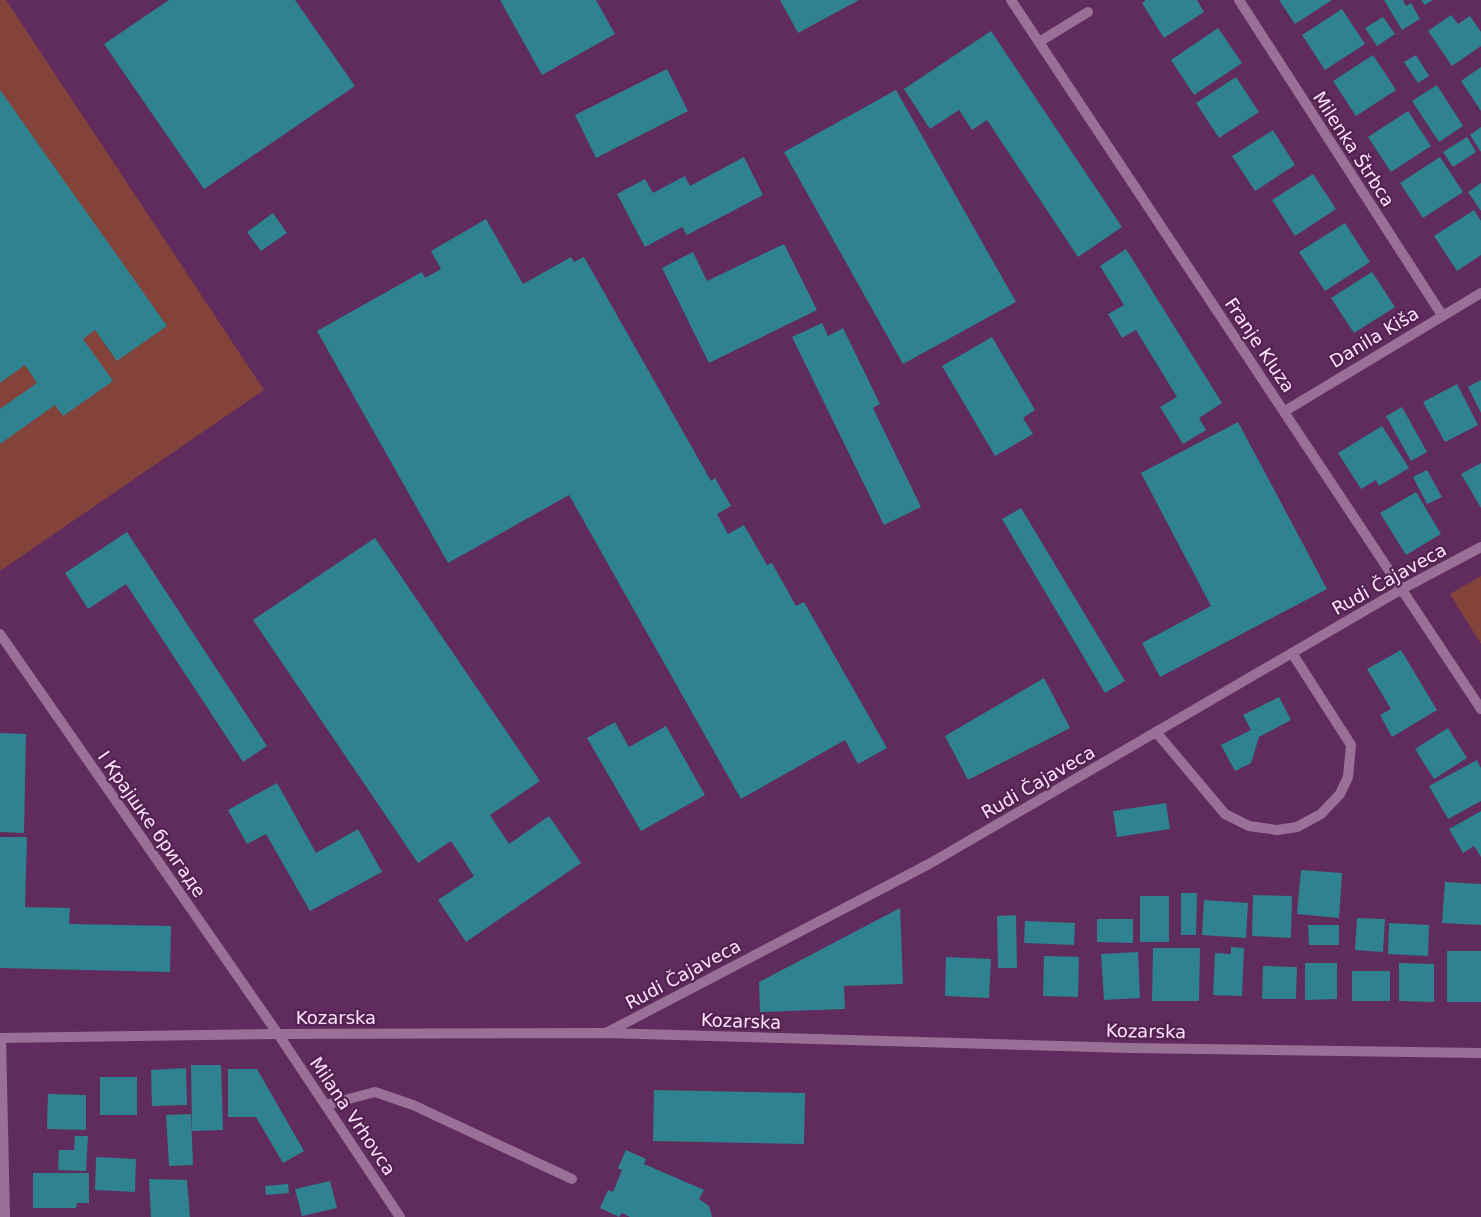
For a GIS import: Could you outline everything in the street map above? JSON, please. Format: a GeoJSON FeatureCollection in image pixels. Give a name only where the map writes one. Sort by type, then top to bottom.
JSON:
{"type":"FeatureCollection","features":[{"type":"Feature","properties":{"kind":"street","name":"Franje Kluza"},"geometry":{"type":"LineString","coordinates":[[1010,0],[1481,709]]}},
{"type":"Feature","properties":{"kind":"street","name":"Milenka Štrbca"},"geometry":{"type":"LineString","coordinates":[[1239,0],[1442,315]]}},
{"type":"Feature","properties":{"kind":"street"},"geometry":{"type":"LineString","coordinates":[[1039,42],[1088,12]]}},
{"type":"Feature","properties":{"kind":"street","name":"Danila Kiša"},"geometry":{"type":"LineString","coordinates":[[1284,410],[1481,293]]}},
{"type":"Feature","properties":{"kind":"street","name":"Rudi Čajaveca"},"geometry":{"type":"LineString","coordinates":[[606,1033],[929,864],[1402,589],[1481,547]]}},
{"type":"Feature","properties":{"kind":"street","name":"I Крајшке бригаде"},"geometry":{"type":"LineString","coordinates":[[0,634],[278,1034]]}},
{"type":"Feature","properties":{"kind":"street"},"geometry":{"type":"LineString","coordinates":[[1156,732],[1225,814],[1249,826],[1277,830],[1297,827],[1321,814],[1340,794],[1348,777],[1351,745],[1292,653]]}},
{"type":"Feature","properties":{"kind":"street","name":"Kozarska"},"geometry":{"type":"LineString","coordinates":[[1,1038],[278,1034],[606,1033],[1130,1048],[1481,1053]]}},
{"type":"Feature","properties":{"kind":"street","name":"Milana Vrhovca"},"geometry":{"type":"LineString","coordinates":[[278,1034],[400,1217]]}},
{"type":"Feature","properties":{"kind":"street"},"geometry":{"type":"LineString","coordinates":[[1,1038],[5,1217]]}},
{"type":"Feature","properties":{"kind":"street"},"geometry":{"type":"LineString","coordinates":[[326,1105],[375,1092],[413,1105],[572,1179]]}},
{"type":"Feature","properties":{"kind":"shaded area"},"geometry":{"type":"Polygon","coordinates":[[[0,0],[6,0],[264,390],[0,571],[0,0]]]}},
{"type":"Feature","properties":{"kind":"shaded area"},"geometry":{"type":"Polygon","coordinates":[[[1481,576],[1481,644],[1450,594],[1481,576]]]}},
{"type":"Feature","properties":{"kind":"building"},"geometry":{"type":"Polygon","coordinates":[[[169,0],[295,0],[355,86],[204,189],[104,44],[169,0]]]}},
{"type":"Feature","properties":{"kind":"building"},"geometry":{"type":"Polygon","coordinates":[[[500,0],[596,0],[615,34],[542,75],[500,0]]]}},
{"type":"Feature","properties":{"kind":"building"},"geometry":{"type":"Polygon","coordinates":[[[780,0],[859,0],[798,33],[780,0]]]}},
{"type":"Feature","properties":{"kind":"building"},"geometry":{"type":"Polygon","coordinates":[[[1146,0],[1197,0],[1204,12],[1164,38],[1142,3],[1146,0]]]}},
{"type":"Feature","properties":{"kind":"building"},"geometry":{"type":"Polygon","coordinates":[[[1279,0],[1332,0],[1295,24],[1279,0]]]}},
{"type":"Feature","properties":{"kind":"building"},"geometry":{"type":"Polygon","coordinates":[[[1384,0],[1403,0],[1406,6],[1411,3],[1420,19],[1402,30],[1384,0]]]}},
{"type":"Feature","properties":{"kind":"building"},"geometry":{"type":"Polygon","coordinates":[[[1421,0],[1433,0],[1425,5],[1421,0]]]}},
{"type":"Feature","properties":{"kind":"building"},"geometry":{"type":"Polygon","coordinates":[[[1342,9],[1365,44],[1325,70],[1302,35],[1342,9]]]}},
{"type":"Feature","properties":{"kind":"building"},"geometry":{"type":"Polygon","coordinates":[[[1451,15],[1458,24],[1470,16],[1481,32],[1481,46],[1452,66],[1428,31],[1451,15]]]}},
{"type":"Feature","properties":{"kind":"building"},"geometry":{"type":"Polygon","coordinates":[[[1383,17],[1395,34],[1377,46],[1365,28],[1383,17]]]}},
{"type":"Feature","properties":{"kind":"building"},"geometry":{"type":"Polygon","coordinates":[[[1218,28],[1242,63],[1194,95],[1171,60],[1218,28]]]}},
{"type":"Feature","properties":{"kind":"building"},"geometry":{"type":"Polygon","coordinates":[[[991,31],[1122,227],[1078,257],[987,120],[972,130],[959,110],[930,129],[904,89],[991,31]]]}},
{"type":"Feature","properties":{"kind":"building"},"geometry":{"type":"Polygon","coordinates":[[[1373,55],[1396,90],[1356,116],[1333,81],[1373,55]]]}},
{"type":"Feature","properties":{"kind":"building"},"geometry":{"type":"Polygon","coordinates":[[[1416,55],[1429,76],[1418,83],[1404,62],[1416,55]]]}},
{"type":"Feature","properties":{"kind":"building"},"geometry":{"type":"Polygon","coordinates":[[[1481,67],[1481,111],[1461,81],[1481,67]]]}},
{"type":"Feature","properties":{"kind":"building"},"geometry":{"type":"Polygon","coordinates":[[[667,69],[688,111],[596,158],[575,115],[667,69]]]}},
{"type":"Feature","properties":{"kind":"building"},"geometry":{"type":"Polygon","coordinates":[[[1236,77],[1259,112],[1219,138],[1196,103],[1236,77]]]}},
{"type":"Feature","properties":{"kind":"building"},"geometry":{"type":"Polygon","coordinates":[[[1437,85],[1463,126],[1439,142],[1412,101],[1437,85]]]}},
{"type":"Feature","properties":{"kind":"building"},"geometry":{"type":"Polygon","coordinates":[[[0,90],[167,326],[117,361],[95,330],[83,339],[113,381],[63,416],[55,405],[0,444],[0,409],[37,383],[25,365],[0,383],[0,90]]]}},
{"type":"Feature","properties":{"kind":"building"},"geometry":{"type":"Polygon","coordinates":[[[896,90],[1016,302],[903,364],[784,152],[896,90]]]}},
{"type":"Feature","properties":{"kind":"building"},"geometry":{"type":"Polygon","coordinates":[[[1408,111],[1431,146],[1391,172],[1368,137],[1408,111]]]}},
{"type":"Feature","properties":{"kind":"building"},"geometry":{"type":"Polygon","coordinates":[[[1481,127],[1481,152],[1470,135],[1481,127]]]}},
{"type":"Feature","properties":{"kind":"building"},"geometry":{"type":"Polygon","coordinates":[[[1273,130],[1295,165],[1255,191],[1232,156],[1273,130]]]}},
{"type":"Feature","properties":{"kind":"building"},"geometry":{"type":"Polygon","coordinates":[[[1467,137],[1476,152],[1453,167],[1443,152],[1467,137]]]}},
{"type":"Feature","properties":{"kind":"building"},"geometry":{"type":"Polygon","coordinates":[[[744,157],[763,195],[687,235],[682,227],[645,247],[617,194],[645,179],[653,193],[685,176],[690,186],[744,157]]]}},
{"type":"Feature","properties":{"kind":"building"},"geometry":{"type":"Polygon","coordinates":[[[1440,157],[1463,192],[1423,218],[1400,183],[1440,157]]]}},
{"type":"Feature","properties":{"kind":"building"},"geometry":{"type":"Polygon","coordinates":[[[1313,174],[1336,209],[1295,236],[1272,200],[1313,174]]]}},
{"type":"Feature","properties":{"kind":"building"},"geometry":{"type":"Polygon","coordinates":[[[1481,183],[1481,211],[1468,192],[1481,183]]]}},
{"type":"Feature","properties":{"kind":"building"},"geometry":{"type":"Polygon","coordinates":[[[1474,210],[1481,221],[1481,255],[1457,271],[1434,236],[1474,210]]]}},
{"type":"Feature","properties":{"kind":"building"},"geometry":{"type":"Polygon","coordinates":[[[273,213],[287,233],[261,251],[247,232],[273,213]]]}},
{"type":"Feature","properties":{"kind":"building"},"geometry":{"type":"Polygon","coordinates":[[[486,219],[523,284],[571,257],[574,262],[584,257],[711,481],[715,478],[731,506],[717,514],[728,534],[744,525],[767,565],[772,563],[796,606],[804,602],[887,748],[858,764],[845,740],[741,799],[569,495],[448,563],[317,331],[422,272],[425,278],[441,269],[431,251],[486,219]]]}},
{"type":"Feature","properties":{"kind":"building"},"geometry":{"type":"Polygon","coordinates":[[[1345,223],[1370,262],[1325,291],[1299,252],[1345,223]]]}},
{"type":"Feature","properties":{"kind":"building"},"geometry":{"type":"Polygon","coordinates":[[[784,244],[817,310],[709,363],[662,268],[693,252],[707,281],[784,244]]]}},
{"type":"Feature","properties":{"kind":"building"},"geometry":{"type":"Polygon","coordinates":[[[1126,249],[1222,403],[1199,418],[1206,430],[1183,444],[1160,407],[1177,397],[1136,330],[1122,338],[1108,314],[1124,305],[1100,266],[1126,249]]]}},
{"type":"Feature","properties":{"kind":"building"},"geometry":{"type":"Polygon","coordinates":[[[1372,272],[1395,307],[1354,333],[1331,298],[1372,272]]]}},
{"type":"Feature","properties":{"kind":"building"},"geometry":{"type":"Polygon","coordinates":[[[822,323],[828,336],[843,328],[880,404],[873,408],[921,507],[884,525],[792,337],[822,323]]]}},
{"type":"Feature","properties":{"kind":"building"},"geometry":{"type":"Polygon","coordinates":[[[992,337],[1035,410],[1023,418],[1033,434],[995,456],[942,366],[992,337]]]}},
{"type":"Feature","properties":{"kind":"building"},"geometry":{"type":"Polygon","coordinates":[[[1481,380],[1481,413],[1468,387],[1481,380]]]}},
{"type":"Feature","properties":{"kind":"building"},"geometry":{"type":"Polygon","coordinates":[[[1457,384],[1478,425],[1445,442],[1423,402],[1457,384]]]}},
{"type":"Feature","properties":{"kind":"building"},"geometry":{"type":"Polygon","coordinates":[[[1402,407],[1427,452],[1411,461],[1386,416],[1402,407]]]}},
{"type":"Feature","properties":{"kind":"building"},"geometry":{"type":"Polygon","coordinates":[[[1238,422],[1327,589],[1160,677],[1142,643],[1211,606],[1141,473],[1238,422]]]}},
{"type":"Feature","properties":{"kind":"building"},"geometry":{"type":"Polygon","coordinates":[[[1382,426],[1409,468],[1379,486],[1376,480],[1361,489],[1338,453],[1382,426]]]}},
{"type":"Feature","properties":{"kind":"building"},"geometry":{"type":"Polygon","coordinates":[[[1481,463],[1481,508],[1461,474],[1481,463]]]}},
{"type":"Feature","properties":{"kind":"building"},"geometry":{"type":"Polygon","coordinates":[[[1427,470],[1442,497],[1427,504],[1413,477],[1427,470]]]}},
{"type":"Feature","properties":{"kind":"building"},"geometry":{"type":"Polygon","coordinates":[[[1416,492],[1441,534],[1406,555],[1380,513],[1416,492]]]}},
{"type":"Feature","properties":{"kind":"building"},"geometry":{"type":"Polygon","coordinates":[[[1021,508],[1125,681],[1105,693],[1002,519],[1021,508]]]}},
{"type":"Feature","properties":{"kind":"building"},"geometry":{"type":"Polygon","coordinates":[[[127,532],[267,746],[243,762],[126,584],[88,609],[65,573],[127,532]]]}},
{"type":"Feature","properties":{"kind":"building"},"geometry":{"type":"Polygon","coordinates":[[[375,538],[540,781],[490,815],[509,844],[549,816],[581,863],[466,942],[438,900],[474,876],[451,841],[418,863],[253,620],[375,538]]]}},
{"type":"Feature","properties":{"kind":"building"},"geometry":{"type":"Polygon","coordinates":[[[1401,650],[1437,710],[1392,737],[1380,715],[1391,709],[1367,669],[1401,650]]]}},
{"type":"Feature","properties":{"kind":"building"},"geometry":{"type":"Polygon","coordinates":[[[1044,678],[1070,728],[968,780],[945,736],[1044,678]]]}},
{"type":"Feature","properties":{"kind":"building"},"geometry":{"type":"Polygon","coordinates":[[[1279,697],[1291,720],[1259,737],[1251,763],[1235,771],[1221,745],[1251,730],[1243,715],[1279,697]]]}},
{"type":"Feature","properties":{"kind":"building"},"geometry":{"type":"Polygon","coordinates":[[[615,722],[629,747],[666,726],[705,795],[641,831],[587,738],[615,722]]]}},
{"type":"Feature","properties":{"kind":"building"},"geometry":{"type":"Polygon","coordinates":[[[1448,728],[1467,758],[1434,779],[1415,749],[1448,728]]]}},
{"type":"Feature","properties":{"kind":"building"},"geometry":{"type":"Polygon","coordinates":[[[0,733],[26,734],[24,833],[0,832],[0,733]]]}},
{"type":"Feature","properties":{"kind":"building"},"geometry":{"type":"Polygon","coordinates":[[[1477,760],[1481,768],[1481,801],[1448,819],[1429,786],[1477,760]]]}},
{"type":"Feature","properties":{"kind":"building"},"geometry":{"type":"Polygon","coordinates":[[[277,783],[316,853],[358,829],[382,872],[310,911],[266,834],[247,844],[228,810],[277,783]]]}},
{"type":"Feature","properties":{"kind":"building"},"geometry":{"type":"Polygon","coordinates":[[[1166,803],[1170,829],[1117,837],[1113,811],[1166,803]]]}},
{"type":"Feature","properties":{"kind":"building"},"geometry":{"type":"Polygon","coordinates":[[[1481,811],[1481,857],[1474,846],[1463,853],[1449,829],[1481,811]]]}},
{"type":"Feature","properties":{"kind":"building"},"geometry":{"type":"Polygon","coordinates":[[[0,837],[27,837],[25,907],[70,908],[69,924],[171,926],[170,972],[0,968],[0,837]]]}},
{"type":"Feature","properties":{"kind":"building"},"geometry":{"type":"Polygon","coordinates":[[[1301,870],[1342,873],[1339,918],[1297,914],[1301,870]]]}},
{"type":"Feature","properties":{"kind":"building"},"geometry":{"type":"Polygon","coordinates":[[[1445,882],[1481,884],[1481,925],[1442,923],[1445,882]]]}},
{"type":"Feature","properties":{"kind":"building"},"geometry":{"type":"Polygon","coordinates":[[[1181,893],[1197,893],[1196,935],[1181,935],[1181,893]]]}},
{"type":"Feature","properties":{"kind":"building"},"geometry":{"type":"Polygon","coordinates":[[[1253,895],[1292,896],[1291,938],[1252,936],[1253,895]]]}},
{"type":"Feature","properties":{"kind":"building"},"geometry":{"type":"Polygon","coordinates":[[[1140,896],[1169,896],[1169,942],[1140,942],[1140,896]]]}},
{"type":"Feature","properties":{"kind":"building"},"geometry":{"type":"Polygon","coordinates":[[[1204,900],[1248,903],[1246,938],[1202,935],[1204,900]]]}},
{"type":"Feature","properties":{"kind":"building"},"geometry":{"type":"Polygon","coordinates":[[[900,908],[903,984],[844,986],[845,1009],[760,1012],[759,982],[900,908]]]}},
{"type":"Feature","properties":{"kind":"building"},"geometry":{"type":"Polygon","coordinates":[[[1016,915],[1017,968],[998,968],[997,916],[1016,915]]]}},
{"type":"Feature","properties":{"kind":"building"},"geometry":{"type":"Polygon","coordinates":[[[1357,918],[1385,919],[1383,952],[1355,950],[1357,918]]]}},
{"type":"Feature","properties":{"kind":"building"},"geometry":{"type":"Polygon","coordinates":[[[1097,919],[1133,919],[1133,943],[1097,942],[1097,919]]]}},
{"type":"Feature","properties":{"kind":"building"},"geometry":{"type":"Polygon","coordinates":[[[1025,921],[1075,923],[1074,945],[1024,943],[1025,921]]]}},
{"type":"Feature","properties":{"kind":"building"},"geometry":{"type":"Polygon","coordinates":[[[1389,923],[1429,925],[1428,956],[1388,954],[1389,923]]]}},
{"type":"Feature","properties":{"kind":"building"},"geometry":{"type":"Polygon","coordinates":[[[1308,925],[1339,925],[1339,945],[1309,945],[1308,925]]]}},
{"type":"Feature","properties":{"kind":"building"},"geometry":{"type":"Polygon","coordinates":[[[1231,947],[1244,948],[1242,996],[1213,995],[1215,953],[1231,954],[1231,947]]]}},
{"type":"Feature","properties":{"kind":"building"},"geometry":{"type":"Polygon","coordinates":[[[1153,948],[1200,948],[1199,1001],[1152,1001],[1153,948]]]}},
{"type":"Feature","properties":{"kind":"building"},"geometry":{"type":"Polygon","coordinates":[[[1447,951],[1481,951],[1481,1002],[1447,1002],[1447,951]]]}},
{"type":"Feature","properties":{"kind":"building"},"geometry":{"type":"Polygon","coordinates":[[[1138,952],[1140,998],[1104,1000],[1101,954],[1138,952]]]}},
{"type":"Feature","properties":{"kind":"building"},"geometry":{"type":"Polygon","coordinates":[[[1044,956],[1079,957],[1078,997],[1043,996],[1044,956]]]}},
{"type":"Feature","properties":{"kind":"building"},"geometry":{"type":"Polygon","coordinates":[[[946,957],[991,959],[989,998],[945,996],[946,957]]]}},
{"type":"Feature","properties":{"kind":"building"},"geometry":{"type":"Polygon","coordinates":[[[1305,963],[1337,963],[1337,999],[1305,1000],[1305,963]]]}},
{"type":"Feature","properties":{"kind":"building"},"geometry":{"type":"Polygon","coordinates":[[[1399,963],[1434,964],[1434,1002],[1399,1001],[1399,963]]]}},
{"type":"Feature","properties":{"kind":"building"},"geometry":{"type":"Polygon","coordinates":[[[1263,966],[1297,967],[1296,999],[1262,999],[1263,966]]]}},
{"type":"Feature","properties":{"kind":"building"},"geometry":{"type":"Polygon","coordinates":[[[1352,971],[1390,971],[1390,1001],[1352,1001],[1352,971]]]}},
{"type":"Feature","properties":{"kind":"building"},"geometry":{"type":"Polygon","coordinates":[[[191,1065],[221,1065],[223,1130],[192,1131],[191,1065]]]}},
{"type":"Feature","properties":{"kind":"building"},"geometry":{"type":"Polygon","coordinates":[[[186,1068],[187,1105],[152,1106],[151,1070],[186,1068]]]}},
{"type":"Feature","properties":{"kind":"building"},"geometry":{"type":"Polygon","coordinates":[[[228,1069],[257,1069],[304,1151],[283,1163],[256,1117],[228,1117],[228,1069]]]}},
{"type":"Feature","properties":{"kind":"building"},"geometry":{"type":"Polygon","coordinates":[[[100,1077],[137,1077],[137,1115],[100,1115],[100,1077]]]}},
{"type":"Feature","properties":{"kind":"building"},"geometry":{"type":"Polygon","coordinates":[[[654,1090],[805,1093],[804,1144],[653,1141],[654,1090]]]}},
{"type":"Feature","properties":{"kind":"building"},"geometry":{"type":"Polygon","coordinates":[[[48,1094],[86,1095],[86,1130],[47,1129],[48,1094]]]}},
{"type":"Feature","properties":{"kind":"building"},"geometry":{"type":"Polygon","coordinates":[[[191,1114],[193,1165],[169,1166],[166,1115],[191,1114]]]}},
{"type":"Feature","properties":{"kind":"building"},"geometry":{"type":"Polygon","coordinates":[[[75,1136],[88,1136],[86,1171],[58,1170],[59,1150],[74,1150],[75,1136]]]}},
{"type":"Feature","properties":{"kind":"building"},"geometry":{"type":"Polygon","coordinates":[[[626,1150],[646,1159],[644,1164],[704,1190],[699,1199],[709,1206],[712,1217],[630,1217],[622,1213],[619,1217],[600,1208],[608,1190],[613,1192],[622,1170],[618,1168],[626,1150]]]}},
{"type":"Feature","properties":{"kind":"building"},"geometry":{"type":"Polygon","coordinates":[[[96,1157],[136,1159],[135,1192],[95,1190],[96,1157]]]}},
{"type":"Feature","properties":{"kind":"building"},"geometry":{"type":"Polygon","coordinates":[[[33,1173],[89,1173],[89,1203],[77,1203],[76,1208],[33,1208],[33,1173]]]}},
{"type":"Feature","properties":{"kind":"building"},"geometry":{"type":"Polygon","coordinates":[[[149,1179],[187,1180],[190,1217],[151,1217],[149,1179]]]}},
{"type":"Feature","properties":{"kind":"building"},"geometry":{"type":"Polygon","coordinates":[[[330,1181],[337,1208],[302,1216],[295,1189],[330,1181]]]}},
{"type":"Feature","properties":{"kind":"building"},"geometry":{"type":"Polygon","coordinates":[[[288,1184],[289,1193],[266,1195],[265,1186],[288,1184]]]}}]}
